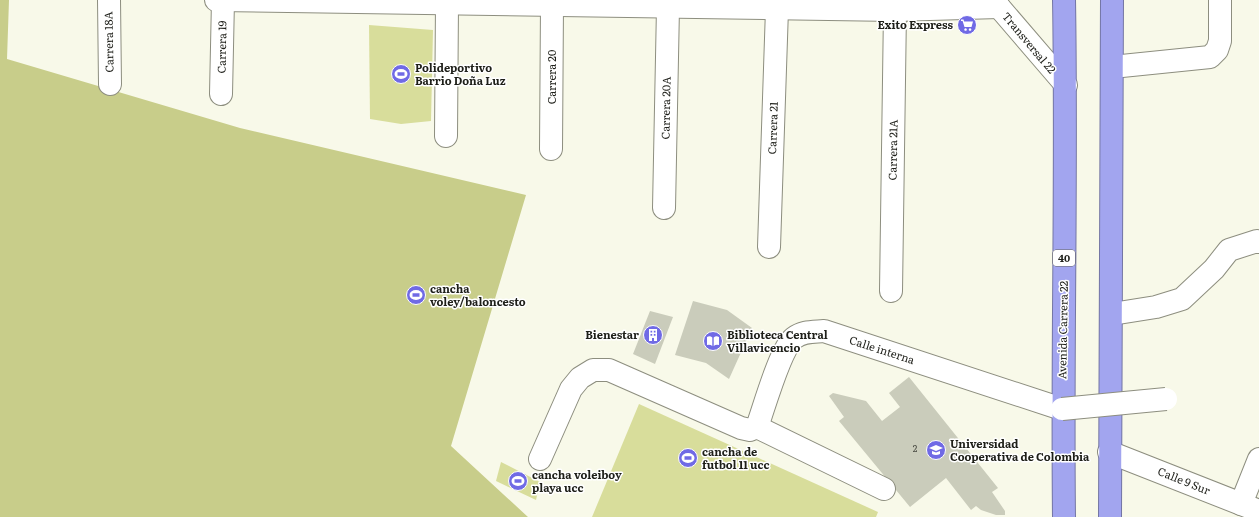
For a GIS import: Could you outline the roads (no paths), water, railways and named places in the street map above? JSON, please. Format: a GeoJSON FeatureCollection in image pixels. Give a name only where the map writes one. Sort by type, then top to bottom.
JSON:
{"type":"FeatureCollection","features":[{"type":"Feature","properties":{"kind":"highway","name":"Avenida Carrera 22"},"geometry":{"type":"LineString","coordinates":[[1064,0],[1066,85],[1062,409],[1064,517]]}},
{"type":"Feature","properties":{"kind":"highway"},"geometry":{"type":"LineString","coordinates":[[1110,517],[1109,452],[1112,314],[1112,0]]}},
{"type":"Feature","properties":{"kind":"street","name":"Carrera 18A"},"geometry":{"type":"LineString","coordinates":[[109,0],[110,84]]}},
{"type":"Feature","properties":{"kind":"street"},"geometry":{"type":"LineString","coordinates":[[216,0],[359,1],[668,7],[719,4],[777,8],[894,10],[996,3]]}},
{"type":"Feature","properties":{"kind":"street","name":"Carrera 19"},"geometry":{"type":"LineString","coordinates":[[221,94],[223,0]]}},
{"type":"Feature","properties":{"kind":"street"},"geometry":{"type":"LineString","coordinates":[[1112,67],[1210,57],[1217,50],[1220,41],[1220,0]]}},
{"type":"Feature","properties":{"kind":"street"},"geometry":{"type":"LineString","coordinates":[[446,136],[447,3]]}},
{"type":"Feature","properties":{"kind":"street","name":"Transversal 22"},"geometry":{"type":"LineString","coordinates":[[996,3],[1066,85]]}},
{"type":"Feature","properties":{"kind":"street","name":"Carrera 20"},"geometry":{"type":"LineString","coordinates":[[551,149],[552,5]]}},
{"type":"Feature","properties":{"kind":"street","name":"Carrera 20A"},"geometry":{"type":"LineString","coordinates":[[664,208],[668,7]]}},
{"type":"Feature","properties":{"kind":"street","name":"Carrera 21"},"geometry":{"type":"LineString","coordinates":[[769,246],[777,8]]}},
{"type":"Feature","properties":{"kind":"street","name":"Carrera 21A"},"geometry":{"type":"LineString","coordinates":[[891,291],[894,10]]}},
{"type":"Feature","properties":{"kind":"street"},"geometry":{"type":"LineString","coordinates":[[1112,314],[1156,307],[1182,299],[1214,269],[1229,250],[1259,242]]}},
{"type":"Feature","properties":{"kind":"street","name":"Calle interna"},"geometry":{"type":"LineString","coordinates":[[757,427],[784,352],[794,338],[806,332],[824,331],[1062,409]]}},
{"type":"Feature","properties":{"kind":"street"},"geometry":{"type":"LineString","coordinates":[[540,459],[571,389],[580,378],[593,370],[609,370],[741,428],[750,430],[757,427],[884,490]]}},
{"type":"Feature","properties":{"kind":"street"},"geometry":{"type":"LineString","coordinates":[[1062,409],[1166,399]]}},
{"type":"Feature","properties":{"kind":"street","name":"Calle 9 Sur"},"geometry":{"type":"LineString","coordinates":[[1109,452],[1250,507]]}},
{"type":"Feature","properties":{"kind":"street"},"geometry":{"type":"LineString","coordinates":[[1250,507],[1259,459]]}},
{"type":"Feature","properties":{"kind":"place","name":"Exito Express"},"geometry":{"type":"Point","coordinates":[967,25]}},
{"type":"Feature","properties":{"kind":"place","name":"Polideportivo Barrio Doña Luz"},"geometry":{"type":"Point","coordinates":[401,74]}},
{"type":"Feature","properties":{"kind":"place","name":"cancha voley/baloncesto"},"geometry":{"type":"Point","coordinates":[416,295]}},
{"type":"Feature","properties":{"kind":"place","name":"Bienestar"},"geometry":{"type":"Point","coordinates":[653,335]}},
{"type":"Feature","properties":{"kind":"place","name":"Biblioteca Central Villavicencio"},"geometry":{"type":"Point","coordinates":[713,341]}},
{"type":"Feature","properties":{"kind":"place","name":"Universidad Cooperativa de Colombia"},"geometry":{"type":"Point","coordinates":[936,450]}},
{"type":"Feature","properties":{"kind":"place","name":"cancha de futbol 11 ucc"},"geometry":{"type":"Point","coordinates":[688,458]}},
{"type":"Feature","properties":{"kind":"place","name":"cancha voleiboy playa ucc"},"geometry":{"type":"Point","coordinates":[518,481]}}]}
